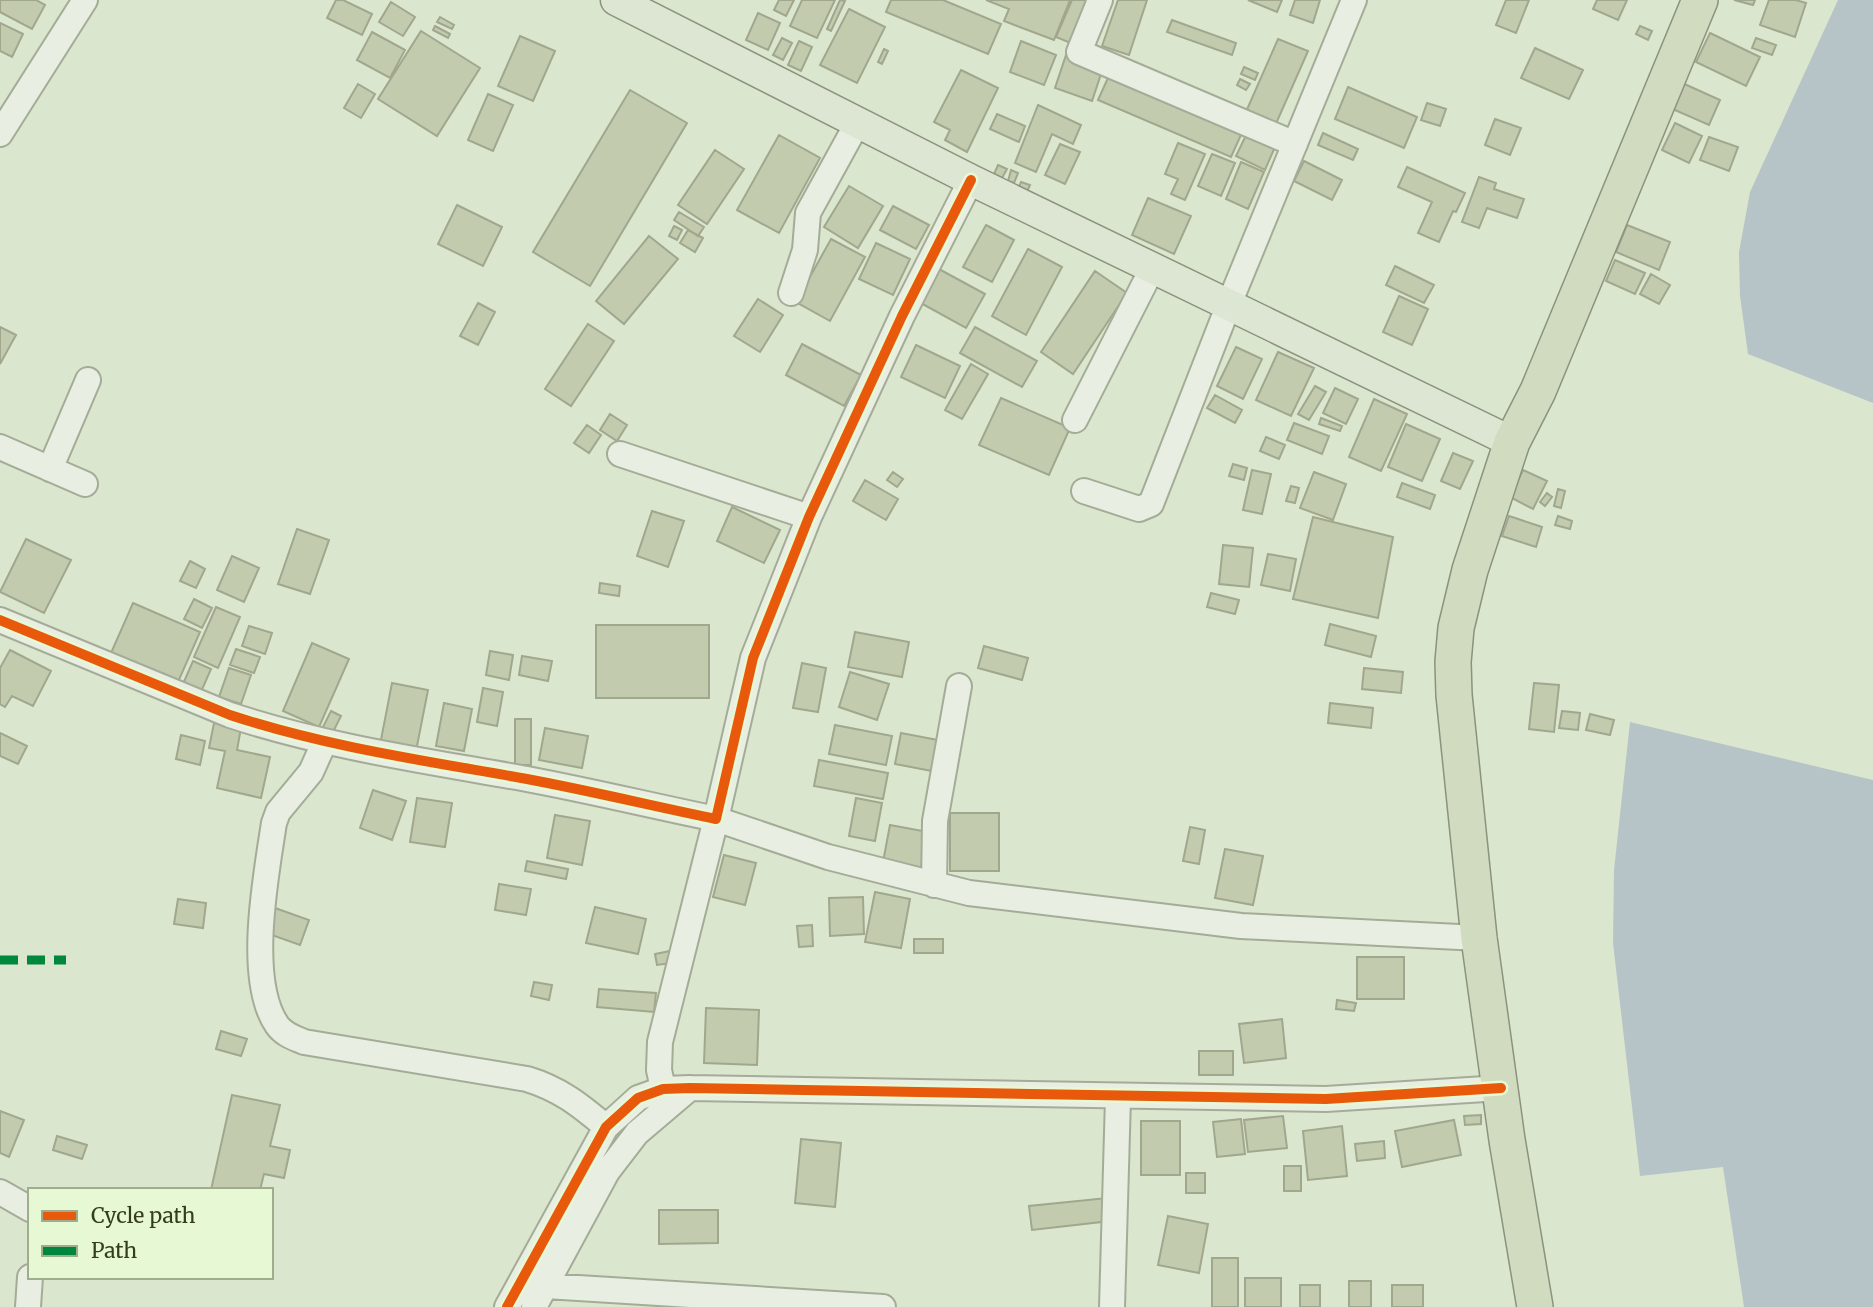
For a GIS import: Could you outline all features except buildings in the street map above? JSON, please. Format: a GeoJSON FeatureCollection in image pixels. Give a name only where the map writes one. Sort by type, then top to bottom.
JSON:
{"type":"FeatureCollection","features":[{"type":"Feature","properties":{"kind":"highway"},"geometry":{"type":"LineString","coordinates":[[1535,1307],[1479,938],[1453,662],[1464,590],[1512,442],[1538,391],[1700,0]]}},
{"type":"Feature","properties":{"kind":"main road"},"geometry":{"type":"LineString","coordinates":[[616,0],[971,180],[1512,442]]}},
{"type":"Feature","properties":{"kind":"street"},"geometry":{"type":"LineString","coordinates":[[0,134],[85,0]]}},
{"type":"Feature","properties":{"kind":"street"},"geometry":{"type":"LineString","coordinates":[[1100,0],[1079,52],[1295,144]]}},
{"type":"Feature","properties":{"kind":"street"},"geometry":{"type":"LineString","coordinates":[[1084,491],[1139,509],[1151,504],[1351,1]]}},
{"type":"Feature","properties":{"kind":"street"},"geometry":{"type":"LineString","coordinates":[[791,293],[805,250],[808,214],[858,122]]}},
{"type":"Feature","properties":{"kind":"street"},"geometry":{"type":"LineString","coordinates":[[663,1089],[659,1070],[660,1041],[753,658],[809,517],[902,317],[971,180]]}},
{"type":"Feature","properties":{"kind":"street"},"geometry":{"type":"LineString","coordinates":[[1075,420],[1153,267]]}},
{"type":"Feature","properties":{"kind":"street"},"geometry":{"type":"LineString","coordinates":[[50,469],[88,380]]}},
{"type":"Feature","properties":{"kind":"street"},"geometry":{"type":"LineString","coordinates":[[0,447],[85,484]]}},
{"type":"Feature","properties":{"kind":"street"},"geometry":{"type":"LineString","coordinates":[[620,454],[809,517]]}},
{"type":"Feature","properties":{"kind":"street"},"geometry":{"type":"LineString","coordinates":[[0,621],[230,715],[324,743],[529,780],[716,819],[828,857],[969,893],[1241,926],[1479,938]]}},
{"type":"Feature","properties":{"kind":"street"},"geometry":{"type":"LineString","coordinates":[[934,885],[935,821],[959,686]]}},
{"type":"Feature","properties":{"kind":"street"},"geometry":{"type":"LineString","coordinates":[[324,743],[311,772],[278,812],[274,823],[260,939],[261,962],[278,1026],[287,1035],[304,1042],[527,1079],[554,1087],[569,1095],[606,1127]]}},
{"type":"Feature","properties":{"kind":"street"},"geometry":{"type":"LineString","coordinates":[[690,1088],[637,1133],[607,1172],[540,1297],[883,1307]]}},
{"type":"Feature","properties":{"kind":"street"},"geometry":{"type":"LineString","coordinates":[[507,1307],[606,1127],[627,1105],[663,1089],[843,1088],[1118,1098],[1326,1099],[1500,1088]]}},
{"type":"Feature","properties":{"kind":"street"},"geometry":{"type":"LineString","coordinates":[[1112,1307],[1118,1098]]}},
{"type":"Feature","properties":{"kind":"street"},"geometry":{"type":"LineString","coordinates":[[0,1192],[28,1208]]}},
{"type":"Feature","properties":{"kind":"street"},"geometry":{"type":"LineString","coordinates":[[28,1307],[30,1279]]}},
{"type":"Feature","properties":{"kind":"shaded area"},"geometry":{"type":"Polygon","coordinates":[[[1838,0],[1873,0],[1873,403],[1748,354],[1740,296],[1739,252],[1750,192],[1838,0]]]}},
{"type":"Feature","properties":{"kind":"shaded area"},"geometry":{"type":"Polygon","coordinates":[[[1630,722],[1873,780],[1873,1307],[1744,1307],[1723,1167],[1640,1176],[1613,943],[1614,870],[1630,722]]]}},
{"type":"Feature","properties":{"kind":"marked path"},"geometry":{"type":"LineString","coordinates":[[0,960],[66,960]]}},
{"type":"Feature","properties":{"kind":"cycle path"},"geometry":{"type":"LineString","coordinates":[[0,620],[230,715],[267,726],[377,752],[551,784],[716,819],[753,658],[809,517],[902,316],[971,180]]}},
{"type":"Feature","properties":{"kind":"cycle path"},"geometry":{"type":"LineString","coordinates":[[507,1307],[606,1127],[638,1098],[663,1089],[1326,1099],[1501,1088]]}}]}
